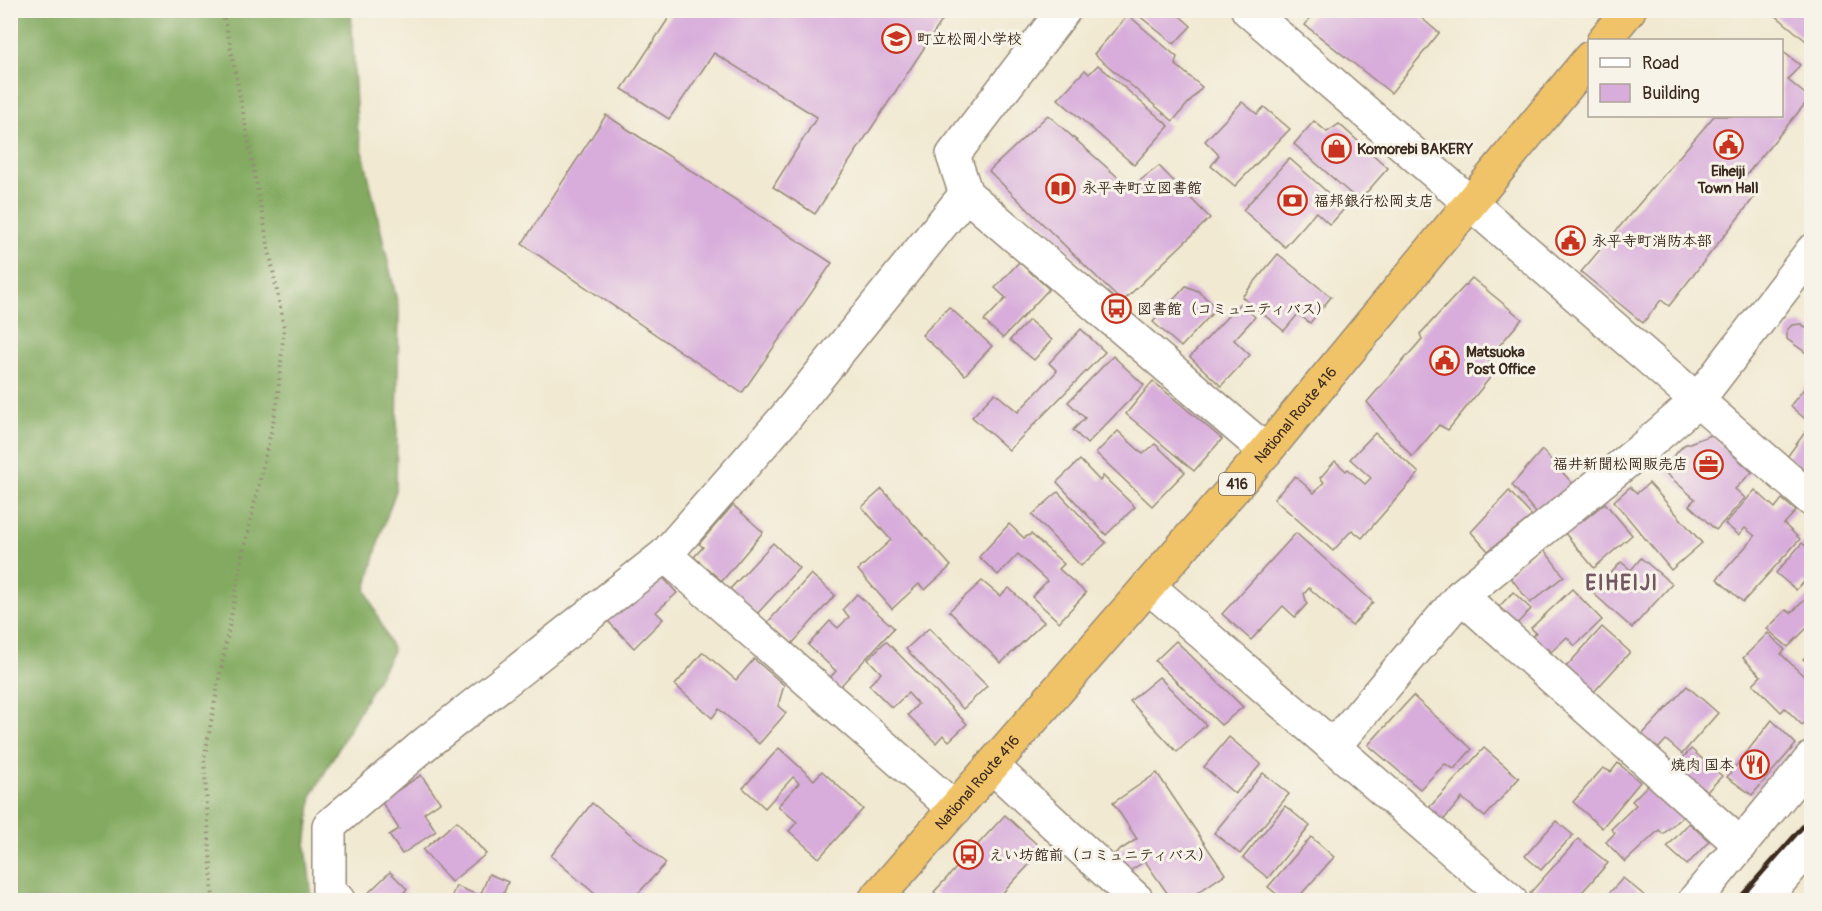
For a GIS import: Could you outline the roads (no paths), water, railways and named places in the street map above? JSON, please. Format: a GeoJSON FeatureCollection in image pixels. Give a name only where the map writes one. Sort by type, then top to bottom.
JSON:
{"type":"FeatureCollection","features":[{"type":"Feature","properties":{"kind":"highway"},"geometry":{"type":"LineString","coordinates":[[1605,39],[1629,10]]}},
{"type":"Feature","properties":{"kind":"highway","name":"National Route 416"},"geometry":{"type":"LineString","coordinates":[[875,900],[1266,451],[1588,60]]}},
{"type":"Feature","properties":{"kind":"street"},"geometry":{"type":"LineString","coordinates":[[1064,10],[953,155],[966,194],[1266,451]]}},
{"type":"Feature","properties":{"kind":"street"},"geometry":{"type":"LineString","coordinates":[[1248,10],[1812,500]]}},
{"type":"Feature","properties":{"kind":"street"},"geometry":{"type":"LineString","coordinates":[[338,900],[329,891],[329,826],[424,744],[665,555],[785,418],[966,194]]}},
{"type":"Feature","properties":{"kind":"street"},"geometry":{"type":"LineString","coordinates":[[1333,747],[1461,596],[1642,449],[1696,401],[1812,251]]}},
{"type":"Feature","properties":{"kind":"street"},"geometry":{"type":"LineString","coordinates":[[665,555],[955,809]]}},
{"type":"Feature","properties":{"kind":"street"},"geometry":{"type":"LineString","coordinates":[[1148,586],[1510,900]]}},
{"type":"Feature","properties":{"kind":"street"},"geometry":{"type":"LineString","coordinates":[[1461,596],[1741,845]]}},
{"type":"Feature","properties":{"kind":"street"},"geometry":{"type":"LineString","coordinates":[[1695,900],[1812,758]]}},
{"type":"Feature","properties":{"kind":"street"},"geometry":{"type":"LineString","coordinates":[[992,766],[1137,900]]}},
{"type":"Feature","properties":{"kind":"street"},"geometry":{"type":"LineString","coordinates":[[1763,900],[1812,843]]}},
{"type":"Feature","properties":{"kind":"railway"},"geometry":{"type":"LineString","coordinates":[[1738,900],[1812,816]]}},
{"type":"Feature","properties":{"kind":"place","name":"町立松岡小学校"},"geometry":{"type":"Point","coordinates":[896,39]}},
{"type":"Feature","properties":{"kind":"place","name":"Eiheiji Town Hall"},"geometry":{"type":"Point","coordinates":[1728,144]}},
{"type":"Feature","properties":{"kind":"place","name":"Komorebi BAKERY"},"geometry":{"type":"Point","coordinates":[1336,149]}},
{"type":"Feature","properties":{"kind":"place","name":"永平寺町立図書館"},"geometry":{"type":"Point","coordinates":[1061,188]}},
{"type":"Feature","properties":{"kind":"place","name":"福邦銀行松岡支店"},"geometry":{"type":"Point","coordinates":[1293,201]}},
{"type":"Feature","properties":{"kind":"place","name":"永平寺町消防本部"},"geometry":{"type":"Point","coordinates":[1571,241]}},
{"type":"Feature","properties":{"kind":"place","name":"図書館（コミュニティバス）"},"geometry":{"type":"Point","coordinates":[1116,309]}},
{"type":"Feature","properties":{"kind":"place","name":"Matsuoka Post Office"},"geometry":{"type":"Point","coordinates":[1445,361]}},
{"type":"Feature","properties":{"kind":"place","name":"福井新聞松岡販売店"},"geometry":{"type":"Point","coordinates":[1709,464]}},
{"type":"Feature","properties":{"kind":"place","name":"焼肉 国本"},"geometry":{"type":"Point","coordinates":[1755,765]}},
{"type":"Feature","properties":{"kind":"place","name":"えい坊館前（コミュニティバス）"},"geometry":{"type":"Point","coordinates":[968,855]}},
{"type":"Feature","properties":{"kind":"district","name":"EIHEIJI"},"geometry":{"type":"Point","coordinates":[1622,583]}}]}
